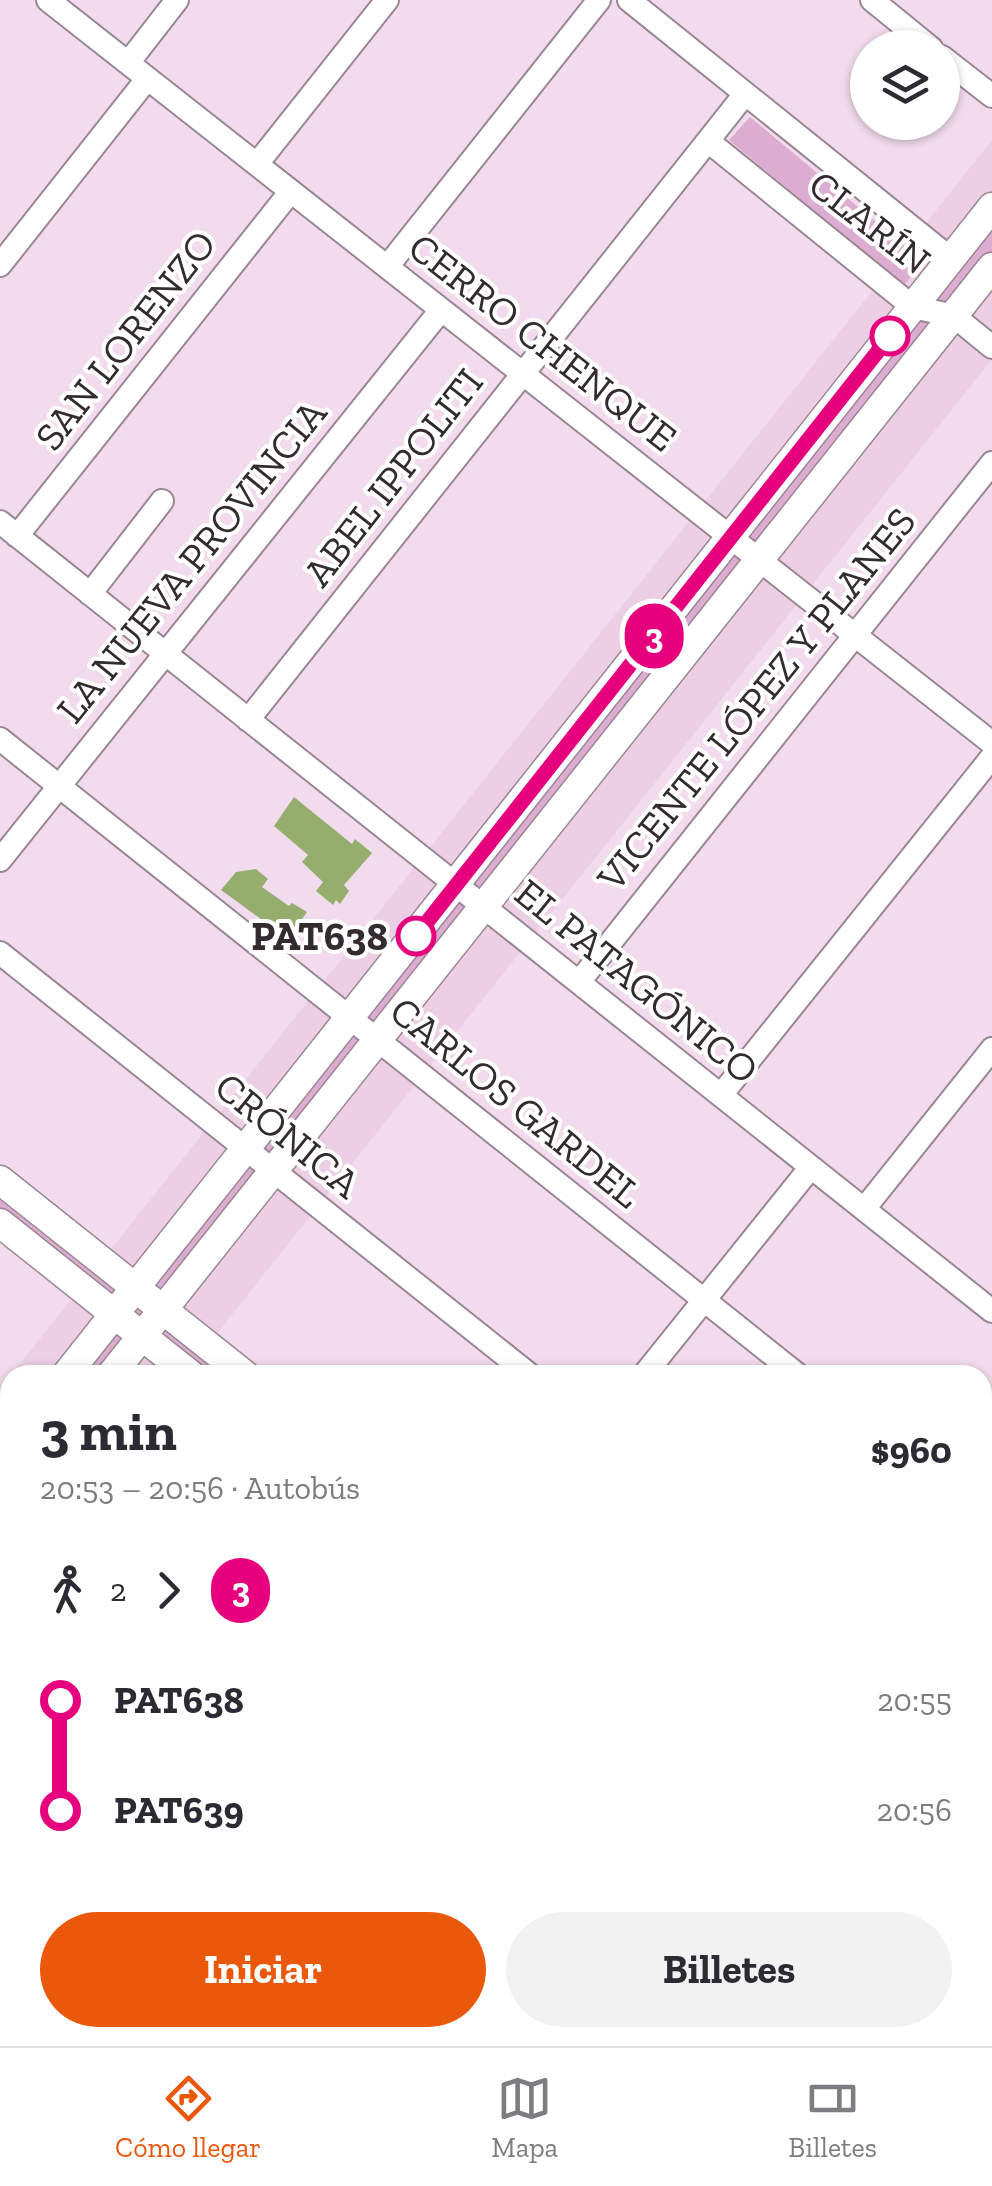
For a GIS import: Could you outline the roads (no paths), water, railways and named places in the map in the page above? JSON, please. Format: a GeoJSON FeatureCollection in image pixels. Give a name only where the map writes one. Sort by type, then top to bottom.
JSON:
{"type":"FeatureCollection","features":[{"type":"Feature","properties":{"kind":"main road"},"geometry":{"type":"LineString","coordinates":[[74,1365],[992,208]]}},
{"type":"Feature","properties":{"kind":"main road"},"geometry":{"type":"LineString","coordinates":[[118,1365],[992,267]]}},
{"type":"Feature","properties":{"kind":"main road"},"geometry":{"type":"LineString","coordinates":[[0,1180],[233,1365]]}},
{"type":"Feature","properties":{"kind":"main road"},"geometry":{"type":"LineString","coordinates":[[0,1223],[178,1365]]}},
{"type":"Feature","properties":{"kind":"street","name":"CERRO CHENQUE"},"geometry":{"type":"LineString","coordinates":[[48,0],[992,743]]}},
{"type":"Feature","properties":{"kind":"street"},"geometry":{"type":"LineString","coordinates":[[128,63],[177,0]]}},
{"type":"Feature","properties":{"kind":"street"},"geometry":{"type":"LineString","coordinates":[[257,164],[386,0]]}},
{"type":"Feature","properties":{"kind":"street"},"geometry":{"type":"LineString","coordinates":[[387,267],[599,0]]}},
{"type":"Feature","properties":{"kind":"street"},"geometry":{"type":"LineString","coordinates":[[629,0],[951,259]]}},
{"type":"Feature","properties":{"kind":"street"},"geometry":{"type":"LineString","coordinates":[[652,19],[668,0]]}},
{"type":"Feature","properties":{"kind":"street"},"geometry":{"type":"LineString","coordinates":[[872,0],[909,30]]}},
{"type":"Feature","properties":{"kind":"street"},"geometry":{"type":"LineString","coordinates":[[960,71],[992,96]]}},
{"type":"Feature","properties":{"kind":"street"},"geometry":{"type":"LineString","coordinates":[[0,265],[148,78]]}},
{"type":"Feature","properties":{"kind":"street","name":"ABEL IPPOLITI"},"geometry":{"type":"LineString","coordinates":[[248,720],[746,94]]}},
{"type":"Feature","properties":{"kind":"street","name":"CLARÍN"},"geometry":{"type":"LineString","coordinates":[[708,141],[913,307],[954,316],[992,348]]}},
{"type":"Feature","properties":{"kind":"street","name":"SAN LORENZO"},"geometry":{"type":"LineString","coordinates":[[9,529],[291,191]]}},
{"type":"Feature","properties":{"kind":"street","name":"LA NUEVA PROVINCIA"},"geometry":{"type":"LineString","coordinates":[[0,860],[442,310]]}},
{"type":"Feature","properties":{"kind":"street","name":"VICENTE LÓPEZ Y PLANES"},"geometry":{"type":"LineString","coordinates":[[578,982],[992,463]]}},
{"type":"Feature","properties":{"kind":"street"},"geometry":{"type":"LineString","coordinates":[[90,594],[162,501]]}},
{"type":"Feature","properties":{"kind":"street","name":"EL PATAGÓNICO"},"geometry":{"type":"LineString","coordinates":[[9,529],[992,1311]]}},
{"type":"Feature","properties":{"kind":"street","name":"CARLOS GARDEL"},"geometry":{"type":"LineString","coordinates":[[0,738],[785,1365]]}},
{"type":"Feature","properties":{"kind":"street"},"geometry":{"type":"LineString","coordinates":[[721,1095],[992,757]]}},
{"type":"Feature","properties":{"kind":"street","name":"CRÓNICA"},"geometry":{"type":"LineString","coordinates":[[0,953],[517,1365]]}},
{"type":"Feature","properties":{"kind":"street"},"geometry":{"type":"LineString","coordinates":[[864,1209],[992,1049]]}},
{"type":"Feature","properties":{"kind":"street"},"geometry":{"type":"LineString","coordinates":[[652,1365],[810,1166]]}},
{"type":"Feature","properties":{"kind":"place","name":"PAT638"},"geometry":{"type":"Point","coordinates":[416,936]}}]}
